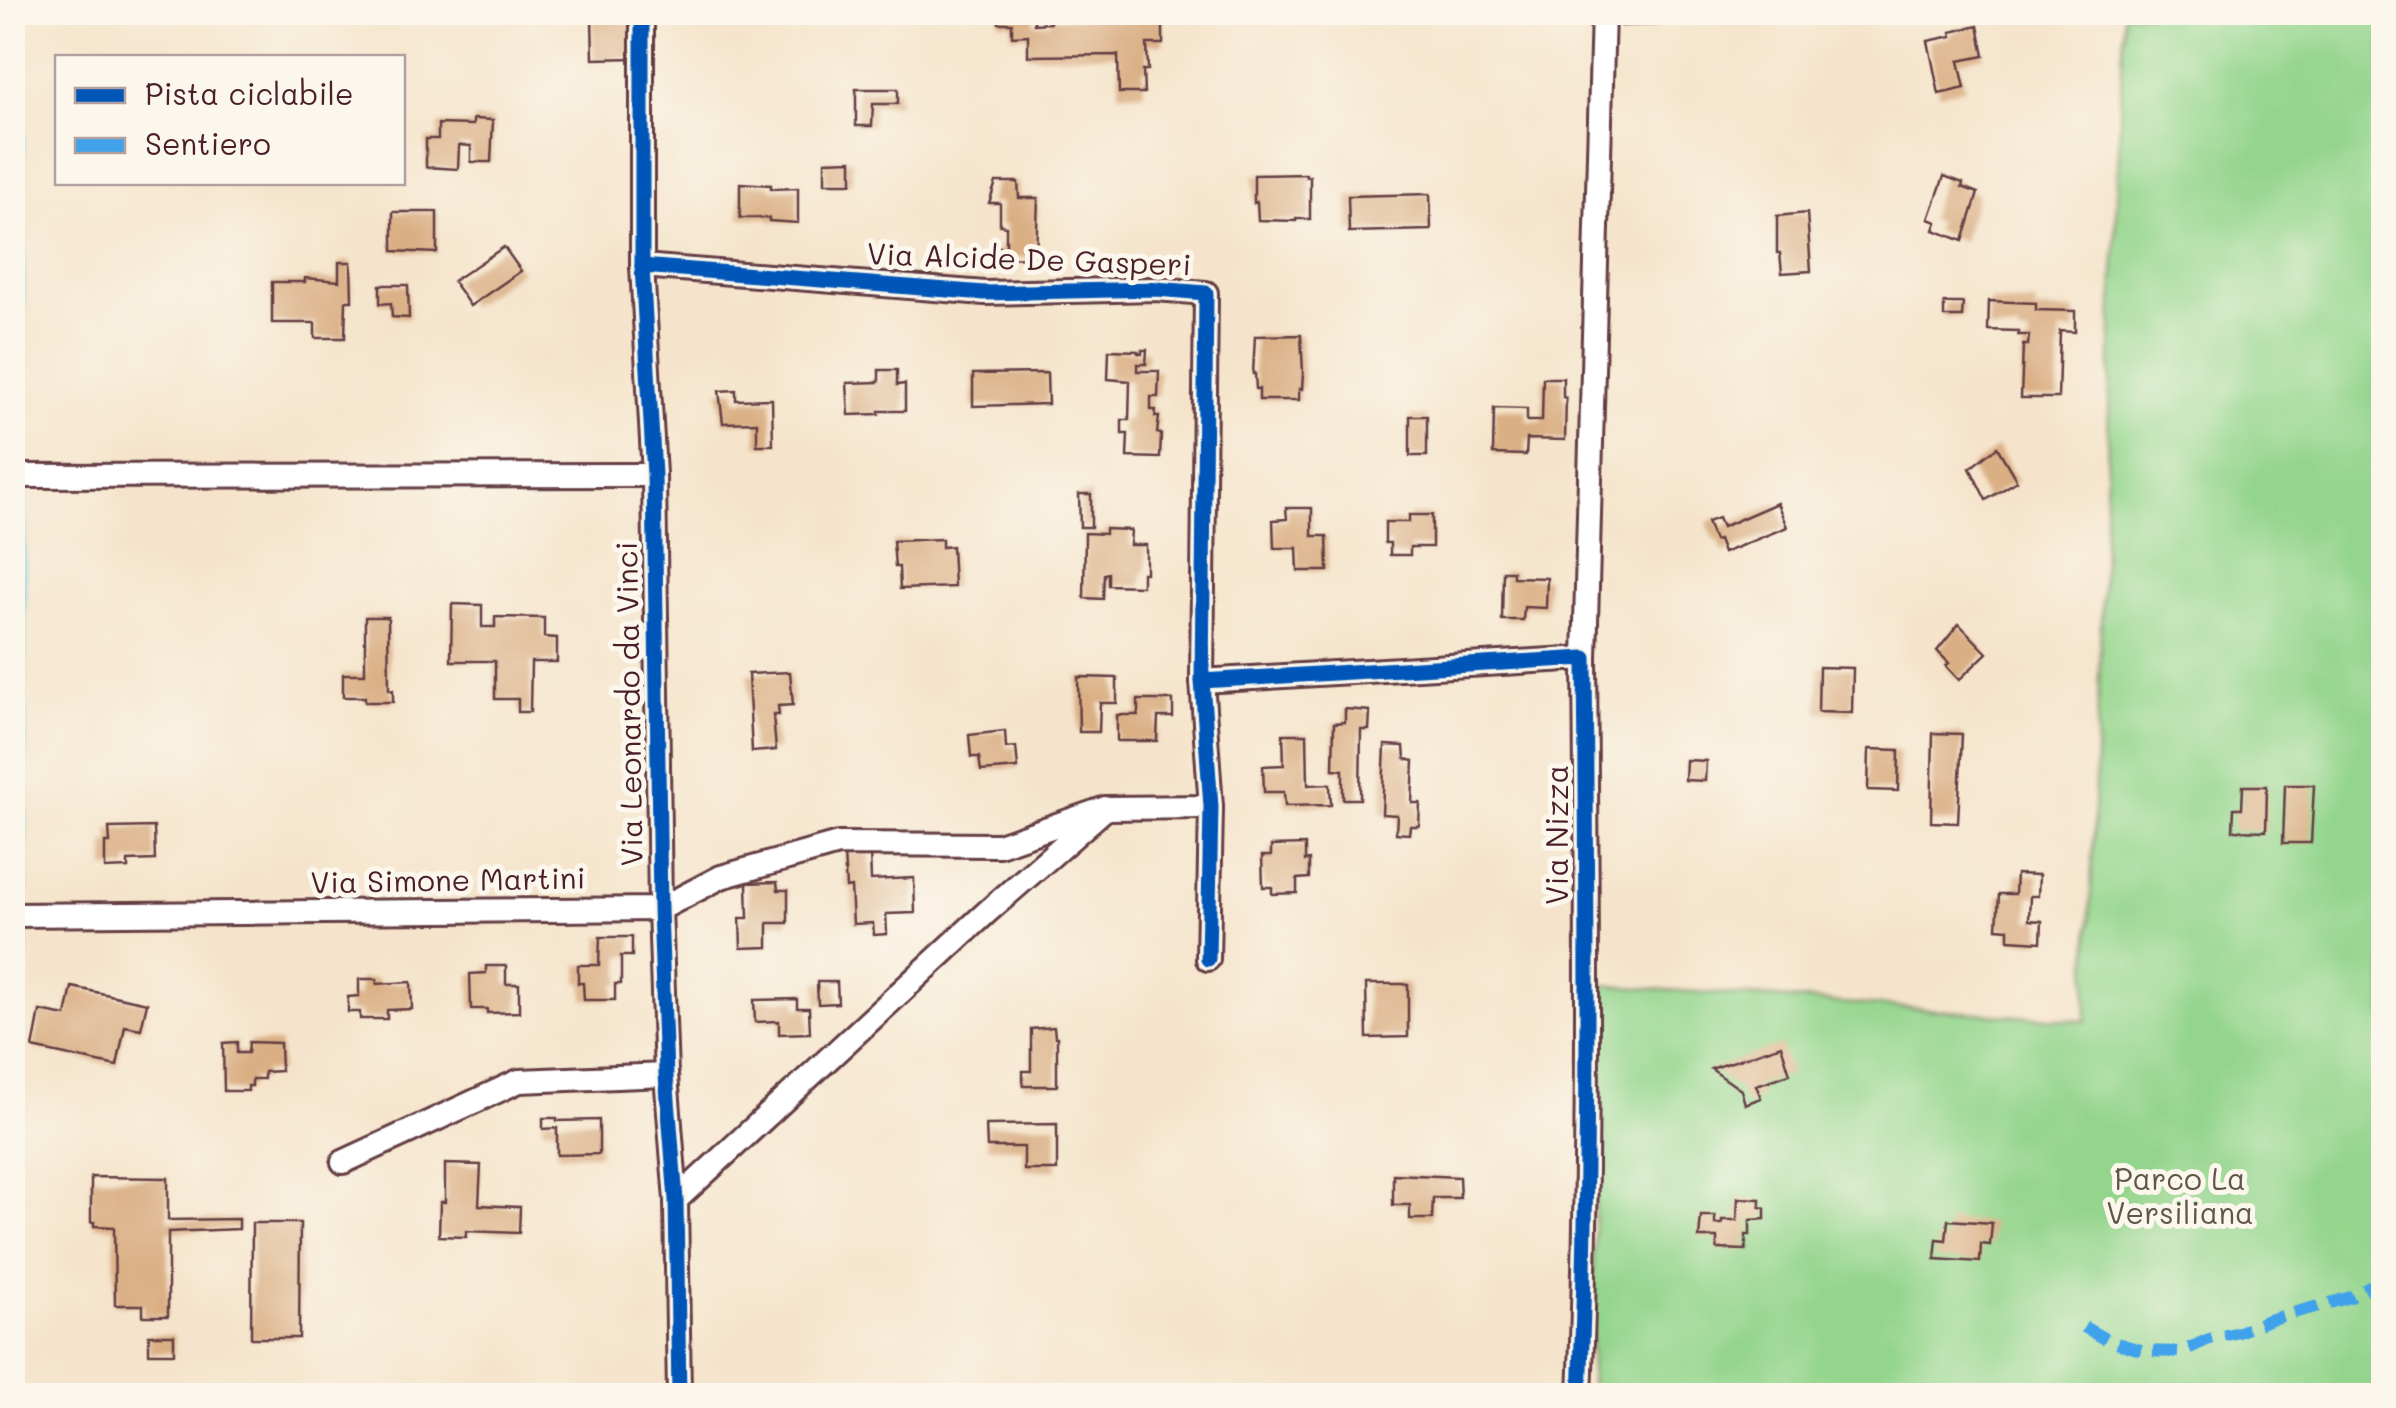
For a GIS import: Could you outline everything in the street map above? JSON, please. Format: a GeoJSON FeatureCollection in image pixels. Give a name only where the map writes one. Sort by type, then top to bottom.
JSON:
{"type":"FeatureCollection","features":[{"type":"Feature","properties":{"kind":"street","name":"Via Leonardo da Vinci"},"geometry":{"type":"LineString","coordinates":[[642,12],[642,266],[654,475],[660,909],[666,1075],[676,1200],[680,1396]]}},
{"type":"Feature","properties":{"kind":"street","name":"Via Nizza"},"geometry":{"type":"LineString","coordinates":[[1580,1396],[1586,1043],[1585,658],[1603,12]]}},
{"type":"Feature","properties":{"kind":"street","name":"Via Alcide De Gasperi"},"geometry":{"type":"LineString","coordinates":[[642,266],[985,292],[1206,293],[1202,681]]}},
{"type":"Feature","properties":{"kind":"street"},"geometry":{"type":"LineString","coordinates":[[22,476],[654,475]]}},
{"type":"Feature","properties":{"kind":"street"},"geometry":{"type":"LineString","coordinates":[[1208,959],[1211,807],[1202,681],[1585,658]]}},
{"type":"Feature","properties":{"kind":"street"},"geometry":{"type":"LineString","coordinates":[[676,1200],[987,912],[1106,808],[1211,807]]}},
{"type":"Feature","properties":{"kind":"street","name":"Via Simone Martini"},"geometry":{"type":"LineString","coordinates":[[17,915],[660,909],[721,877],[838,844],[999,845],[1106,808]]}},
{"type":"Feature","properties":{"kind":"street"},"geometry":{"type":"LineString","coordinates":[[343,1162],[519,1081],[666,1075]]}},
{"type":"Feature","properties":{"kind":"green space","name":"Parco La Versiliana"},"geometry":{"type":"Polygon","coordinates":[[[2124,13],[2383,13],[2383,1395],[1590,1396],[1601,985],[2086,1021],[2124,13]]]}},
{"type":"Feature","properties":{"kind":"building"},"geometry":{"type":"Polygon","coordinates":[[[999,12],[1035,12],[1034,24],[1050,23],[1050,18],[1143,17],[1143,12],[1163,12],[1163,44],[1147,44],[1144,93],[1119,93],[1118,55],[1028,56],[1028,35],[1012,36],[1012,23],[999,23],[999,12]]]}},
{"type":"Feature","properties":{"kind":"building"},"geometry":{"type":"Polygon","coordinates":[[[1620,12],[1661,12],[1661,25],[1621,26],[1620,12]]]}},
{"type":"Feature","properties":{"kind":"building"},"geometry":{"type":"Polygon","coordinates":[[[635,19],[636,58],[593,59],[592,20],[635,19]]]}},
{"type":"Feature","properties":{"kind":"building"},"geometry":{"type":"Polygon","coordinates":[[[1978,26],[1984,56],[1959,61],[1965,88],[1939,94],[1928,41],[1978,26]]]}},
{"type":"Feature","properties":{"kind":"building"},"geometry":{"type":"Polygon","coordinates":[[[856,89],[898,89],[898,104],[873,104],[872,126],[856,126],[856,89]]]}},
{"type":"Feature","properties":{"kind":"building"},"geometry":{"type":"Polygon","coordinates":[[[473,119],[493,120],[491,162],[471,162],[471,146],[459,145],[458,169],[426,167],[426,139],[438,139],[438,124],[473,125],[473,119]]]}},
{"type":"Feature","properties":{"kind":"building"},"geometry":{"type":"Polygon","coordinates":[[[852,160],[852,183],[825,183],[825,161],[852,160]]]}},
{"type":"Feature","properties":{"kind":"building"},"geometry":{"type":"Polygon","coordinates":[[[1254,175],[1310,176],[1310,219],[1258,220],[1254,175]]]}},
{"type":"Feature","properties":{"kind":"building"},"geometry":{"type":"Polygon","coordinates":[[[1944,176],[1978,193],[1963,241],[1934,230],[1937,222],[1929,219],[1944,176]]]}},
{"type":"Feature","properties":{"kind":"building"},"geometry":{"type":"Polygon","coordinates":[[[996,182],[1018,182],[1019,198],[1038,198],[1036,257],[999,258],[999,247],[1006,247],[1006,226],[1000,225],[1000,203],[989,203],[996,182]]]}},
{"type":"Feature","properties":{"kind":"building"},"geometry":{"type":"Polygon","coordinates":[[[740,183],[771,185],[771,189],[798,188],[798,223],[740,218],[740,183]]]}},
{"type":"Feature","properties":{"kind":"building"},"geometry":{"type":"Polygon","coordinates":[[[1430,194],[1431,230],[1349,232],[1348,196],[1430,194]]]}},
{"type":"Feature","properties":{"kind":"building"},"geometry":{"type":"Polygon","coordinates":[[[393,212],[437,212],[437,253],[393,251],[393,212]]]}},
{"type":"Feature","properties":{"kind":"building"},"geometry":{"type":"Polygon","coordinates":[[[1807,213],[1811,271],[1782,273],[1777,253],[1777,216],[1807,213]]]}},
{"type":"Feature","properties":{"kind":"building"},"geometry":{"type":"Polygon","coordinates":[[[504,247],[521,271],[470,306],[453,281],[504,247]]]}},
{"type":"Feature","properties":{"kind":"building"},"geometry":{"type":"Polygon","coordinates":[[[339,262],[351,262],[352,301],[346,301],[345,338],[315,338],[315,323],[272,323],[272,282],[305,282],[305,278],[339,281],[339,262]]]}},
{"type":"Feature","properties":{"kind":"building"},"geometry":{"type":"Polygon","coordinates":[[[380,285],[408,285],[409,318],[392,317],[391,303],[380,304],[380,285]]]}},
{"type":"Feature","properties":{"kind":"building"},"geometry":{"type":"Polygon","coordinates":[[[1989,301],[2036,303],[2036,310],[2075,311],[2075,332],[2060,331],[2058,398],[2021,398],[2023,345],[2028,345],[2029,335],[1988,330],[1989,301]]]}},
{"type":"Feature","properties":{"kind":"building"},"geometry":{"type":"Polygon","coordinates":[[[1944,303],[1963,303],[1962,317],[1944,317],[1944,303]]]}},
{"type":"Feature","properties":{"kind":"building"},"geometry":{"type":"Polygon","coordinates":[[[1301,335],[1303,373],[1299,400],[1259,400],[1253,374],[1255,336],[1301,335]]]}},
{"type":"Feature","properties":{"kind":"building"},"geometry":{"type":"Polygon","coordinates":[[[1109,350],[1142,354],[1142,350],[1147,350],[1146,364],[1137,364],[1137,371],[1159,371],[1158,397],[1151,397],[1151,410],[1156,410],[1155,417],[1159,417],[1160,458],[1127,457],[1128,434],[1122,434],[1122,420],[1129,420],[1130,381],[1108,379],[1109,350]]]}},
{"type":"Feature","properties":{"kind":"building"},"geometry":{"type":"Polygon","coordinates":[[[879,370],[897,370],[897,385],[905,384],[905,411],[849,415],[847,383],[879,382],[879,370]]]}},
{"type":"Feature","properties":{"kind":"building"},"geometry":{"type":"Polygon","coordinates":[[[1047,373],[1048,404],[973,406],[973,374],[1047,373]]]}},
{"type":"Feature","properties":{"kind":"building"},"geometry":{"type":"Polygon","coordinates":[[[1543,378],[1563,378],[1565,440],[1527,439],[1526,455],[1493,454],[1494,408],[1527,409],[1527,421],[1542,421],[1543,378]]]}},
{"type":"Feature","properties":{"kind":"building"},"geometry":{"type":"Polygon","coordinates":[[[736,390],[736,400],[772,399],[773,445],[757,445],[757,422],[723,423],[719,391],[736,390]]]}},
{"type":"Feature","properties":{"kind":"building"},"geometry":{"type":"Polygon","coordinates":[[[1410,416],[1427,416],[1427,456],[1410,456],[1410,416]]]}},
{"type":"Feature","properties":{"kind":"building"},"geometry":{"type":"Polygon","coordinates":[[[1997,447],[2017,481],[1986,500],[1970,468],[1997,447]]]}},
{"type":"Feature","properties":{"kind":"building"},"geometry":{"type":"Polygon","coordinates":[[[1079,494],[1091,494],[1091,527],[1080,527],[1079,494]]]}},
{"type":"Feature","properties":{"kind":"building"},"geometry":{"type":"Polygon","coordinates":[[[1777,503],[1787,527],[1723,553],[1707,522],[1718,518],[1722,527],[1777,503]]]}},
{"type":"Feature","properties":{"kind":"building"},"geometry":{"type":"Polygon","coordinates":[[[1286,508],[1312,508],[1312,536],[1327,536],[1328,571],[1298,571],[1297,548],[1274,548],[1273,520],[1287,519],[1286,508]]]}},
{"type":"Feature","properties":{"kind":"building"},"geometry":{"type":"Polygon","coordinates":[[[1409,515],[1432,515],[1432,547],[1410,547],[1410,555],[1390,555],[1390,543],[1385,543],[1385,522],[1409,522],[1409,515]]]}},
{"type":"Feature","properties":{"kind":"building"},"geometry":{"type":"Polygon","coordinates":[[[1105,529],[1131,530],[1130,545],[1146,545],[1146,573],[1142,573],[1142,586],[1108,585],[1108,573],[1104,574],[1103,599],[1084,598],[1085,533],[1105,534],[1105,529]]]}},
{"type":"Feature","properties":{"kind":"building"},"geometry":{"type":"Polygon","coordinates":[[[942,539],[942,547],[952,546],[954,587],[900,589],[893,541],[942,539]]]}},
{"type":"Feature","properties":{"kind":"building"},"geometry":{"type":"Polygon","coordinates":[[[1503,571],[1513,571],[1513,577],[1547,578],[1546,608],[1524,607],[1523,620],[1502,620],[1503,571]]]}},
{"type":"Feature","properties":{"kind":"building"},"geometry":{"type":"Polygon","coordinates":[[[452,604],[482,605],[482,627],[495,627],[495,617],[544,618],[544,637],[557,638],[557,662],[531,662],[530,712],[518,712],[518,699],[495,699],[495,661],[451,661],[452,604]]]}},
{"type":"Feature","properties":{"kind":"building"},"geometry":{"type":"Polygon","coordinates":[[[365,617],[388,617],[389,690],[393,690],[393,702],[343,697],[343,674],[365,674],[365,617]]]}},
{"type":"Feature","properties":{"kind":"building"},"geometry":{"type":"Polygon","coordinates":[[[1959,624],[1987,653],[1959,680],[1937,651],[1959,624]]]}},
{"type":"Feature","properties":{"kind":"building"},"geometry":{"type":"Polygon","coordinates":[[[1819,667],[1853,668],[1852,713],[1818,712],[1819,667]]]}},
{"type":"Feature","properties":{"kind":"building"},"geometry":{"type":"Polygon","coordinates":[[[790,672],[793,705],[778,706],[779,715],[773,715],[776,750],[752,752],[748,674],[790,672]]]}},
{"type":"Feature","properties":{"kind":"building"},"geometry":{"type":"Polygon","coordinates":[[[1078,677],[1117,678],[1117,703],[1100,703],[1099,732],[1079,732],[1078,677]]]}},
{"type":"Feature","properties":{"kind":"building"},"geometry":{"type":"Polygon","coordinates":[[[1138,700],[1173,700],[1173,717],[1158,717],[1157,741],[1117,741],[1117,715],[1138,715],[1138,700]]]}},
{"type":"Feature","properties":{"kind":"building"},"geometry":{"type":"Polygon","coordinates":[[[1345,709],[1370,711],[1369,730],[1361,730],[1360,799],[1343,799],[1343,770],[1333,769],[1334,723],[1345,722],[1345,709]]]}},
{"type":"Feature","properties":{"kind":"building"},"geometry":{"type":"Polygon","coordinates":[[[1005,731],[1006,748],[1016,747],[1018,768],[981,771],[979,757],[971,757],[969,735],[1005,731]]]}},
{"type":"Feature","properties":{"kind":"building"},"geometry":{"type":"Polygon","coordinates":[[[1933,733],[1962,734],[1958,823],[1931,822],[1933,733]]]}},
{"type":"Feature","properties":{"kind":"building"},"geometry":{"type":"Polygon","coordinates":[[[1283,734],[1307,734],[1308,785],[1330,784],[1331,805],[1285,806],[1284,792],[1264,792],[1263,766],[1284,765],[1283,734]]]}},
{"type":"Feature","properties":{"kind":"building"},"geometry":{"type":"Polygon","coordinates":[[[1385,745],[1404,746],[1405,759],[1414,761],[1412,803],[1420,803],[1419,826],[1410,826],[1409,834],[1396,833],[1397,815],[1382,814],[1385,745]]]}},
{"type":"Feature","properties":{"kind":"building"},"geometry":{"type":"Polygon","coordinates":[[[1869,749],[1899,750],[1898,791],[1868,790],[1869,749]]]}},
{"type":"Feature","properties":{"kind":"building"},"geometry":{"type":"Polygon","coordinates":[[[1686,760],[1706,761],[1705,781],[1685,780],[1686,760]]]}},
{"type":"Feature","properties":{"kind":"building"},"geometry":{"type":"Polygon","coordinates":[[[2285,785],[2314,785],[2311,843],[2283,843],[2285,785]]]}},
{"type":"Feature","properties":{"kind":"building"},"geometry":{"type":"Polygon","coordinates":[[[2243,786],[2267,786],[2266,831],[2233,830],[2234,808],[2242,808],[2243,786]]]}},
{"type":"Feature","properties":{"kind":"building"},"geometry":{"type":"Polygon","coordinates":[[[154,827],[155,860],[128,861],[128,868],[105,869],[109,828],[154,827]]]}},
{"type":"Feature","properties":{"kind":"building"},"geometry":{"type":"Polygon","coordinates":[[[1305,845],[1309,878],[1297,879],[1297,893],[1272,894],[1272,887],[1263,887],[1262,856],[1271,856],[1271,846],[1305,845]]]}},
{"type":"Feature","properties":{"kind":"building"},"geometry":{"type":"Polygon","coordinates":[[[870,852],[871,880],[914,878],[915,913],[886,914],[887,934],[874,935],[873,923],[853,924],[844,853],[870,852]]]}},
{"type":"Feature","properties":{"kind":"building"},"geometry":{"type":"Polygon","coordinates":[[[2016,874],[2039,875],[2038,896],[2030,896],[2029,920],[2042,921],[2041,942],[2009,940],[2009,929],[1997,928],[1999,894],[2015,894],[2016,874]]]}},
{"type":"Feature","properties":{"kind":"building"},"geometry":{"type":"Polygon","coordinates":[[[777,882],[778,890],[788,890],[788,923],[768,923],[768,947],[741,948],[740,918],[748,918],[747,883],[777,882]]]}},
{"type":"Feature","properties":{"kind":"building"},"geometry":{"type":"Polygon","coordinates":[[[600,937],[632,937],[632,956],[621,956],[621,984],[615,984],[615,1000],[584,1000],[583,983],[578,983],[578,965],[599,965],[600,937]]]}},
{"type":"Feature","properties":{"kind":"building"},"geometry":{"type":"Polygon","coordinates":[[[486,966],[506,966],[506,984],[519,984],[519,1012],[471,1009],[470,974],[486,973],[486,966]]]}},
{"type":"Feature","properties":{"kind":"building"},"geometry":{"type":"Polygon","coordinates":[[[359,979],[377,979],[377,984],[411,982],[412,1009],[387,1010],[387,1019],[360,1019],[360,1012],[348,1012],[348,997],[359,996],[359,979]]]}},
{"type":"Feature","properties":{"kind":"building"},"geometry":{"type":"Polygon","coordinates":[[[817,982],[837,982],[838,1003],[818,1004],[817,982]]]}},
{"type":"Feature","properties":{"kind":"building"},"geometry":{"type":"Polygon","coordinates":[[[1366,984],[1408,984],[1408,1037],[1367,1038],[1366,984]]]}},
{"type":"Feature","properties":{"kind":"building"},"geometry":{"type":"Polygon","coordinates":[[[72,987],[147,1003],[141,1029],[125,1026],[117,1066],[33,1048],[40,1011],[66,1016],[72,987]]]}},
{"type":"Feature","properties":{"kind":"building"},"geometry":{"type":"Polygon","coordinates":[[[797,999],[797,1008],[809,1008],[810,1033],[779,1034],[779,1021],[755,1022],[754,1000],[797,999]]]}},
{"type":"Feature","properties":{"kind":"building"},"geometry":{"type":"Polygon","coordinates":[[[1054,1027],[1057,1086],[1023,1086],[1023,1071],[1031,1071],[1031,1029],[1054,1027]]]}},
{"type":"Feature","properties":{"kind":"building"},"geometry":{"type":"Polygon","coordinates":[[[237,1042],[237,1053],[248,1053],[249,1042],[280,1043],[281,1071],[264,1072],[264,1079],[252,1079],[248,1091],[224,1091],[223,1043],[237,1042]]]}},
{"type":"Feature","properties":{"kind":"building"},"geometry":{"type":"Polygon","coordinates":[[[1781,1045],[1790,1074],[1756,1085],[1761,1098],[1745,1104],[1741,1090],[1711,1069],[1781,1045]]]}},
{"type":"Feature","properties":{"kind":"building"},"geometry":{"type":"Polygon","coordinates":[[[543,1118],[599,1120],[599,1154],[557,1155],[557,1128],[543,1129],[543,1118]]]}},
{"type":"Feature","properties":{"kind":"building"},"geometry":{"type":"Polygon","coordinates":[[[1057,1124],[1057,1170],[1024,1170],[1024,1147],[987,1147],[986,1125],[1057,1124]]]}},
{"type":"Feature","properties":{"kind":"building"},"geometry":{"type":"Polygon","coordinates":[[[445,1164],[481,1165],[479,1205],[520,1207],[519,1233],[466,1231],[466,1237],[439,1236],[440,1202],[445,1202],[445,1164]]]}},
{"type":"Feature","properties":{"kind":"building"},"geometry":{"type":"Polygon","coordinates":[[[1393,1174],[1459,1177],[1460,1198],[1433,1198],[1432,1219],[1410,1219],[1410,1205],[1393,1205],[1393,1174]]]}},
{"type":"Feature","properties":{"kind":"building"},"geometry":{"type":"Polygon","coordinates":[[[91,1177],[168,1178],[168,1220],[239,1219],[239,1229],[168,1232],[168,1316],[143,1316],[143,1305],[115,1305],[114,1227],[94,1226],[91,1222],[91,1177]]]}},
{"type":"Feature","properties":{"kind":"building"},"geometry":{"type":"Polygon","coordinates":[[[1738,1198],[1760,1199],[1760,1207],[1765,1208],[1765,1219],[1750,1220],[1746,1250],[1717,1249],[1717,1238],[1699,1238],[1701,1216],[1715,1216],[1715,1224],[1737,1220],[1738,1198]]]}},
{"type":"Feature","properties":{"kind":"building"},"geometry":{"type":"Polygon","coordinates":[[[1948,1220],[1992,1223],[1990,1245],[1981,1244],[1980,1262],[1935,1259],[1937,1239],[1946,1240],[1948,1220]]]}},
{"type":"Feature","properties":{"kind":"building"},"geometry":{"type":"Polygon","coordinates":[[[252,1223],[300,1223],[299,1338],[251,1338],[252,1223]]]}},
{"type":"Feature","properties":{"kind":"building"},"geometry":{"type":"Polygon","coordinates":[[[149,1335],[174,1335],[174,1353],[149,1353],[149,1335]]]}},
{"type":"Feature","properties":{"kind":"building"},"geometry":{"type":"Polygon","coordinates":[[[250,1384],[276,1385],[276,1396],[221,1396],[221,1390],[250,1390],[250,1384]]]}},
{"type":"Feature","properties":{"kind":"waterway"},"geometry":{"type":"LineString","coordinates":[[21,12],[24,953]]}},
{"type":"Feature","properties":{"kind":"marked path"},"geometry":{"type":"LineString","coordinates":[[2084,1327],[2109,1341],[2145,1351],[2181,1352],[2209,1339],[2351,1297],[2384,1279]]}},
{"type":"Feature","properties":{"kind":"cycle path"},"geometry":{"type":"LineString","coordinates":[[642,12],[642,266],[654,475],[660,909],[666,1075],[676,1200],[679,1396]]}},
{"type":"Feature","properties":{"kind":"cycle path"},"geometry":{"type":"LineString","coordinates":[[642,266],[985,293],[1156,289],[1206,293],[1202,681],[1211,807],[1208,959]]}},
{"type":"Feature","properties":{"kind":"cycle path"},"geometry":{"type":"LineString","coordinates":[[1202,681],[1585,658],[1587,1119],[1580,1396]]}}]}
